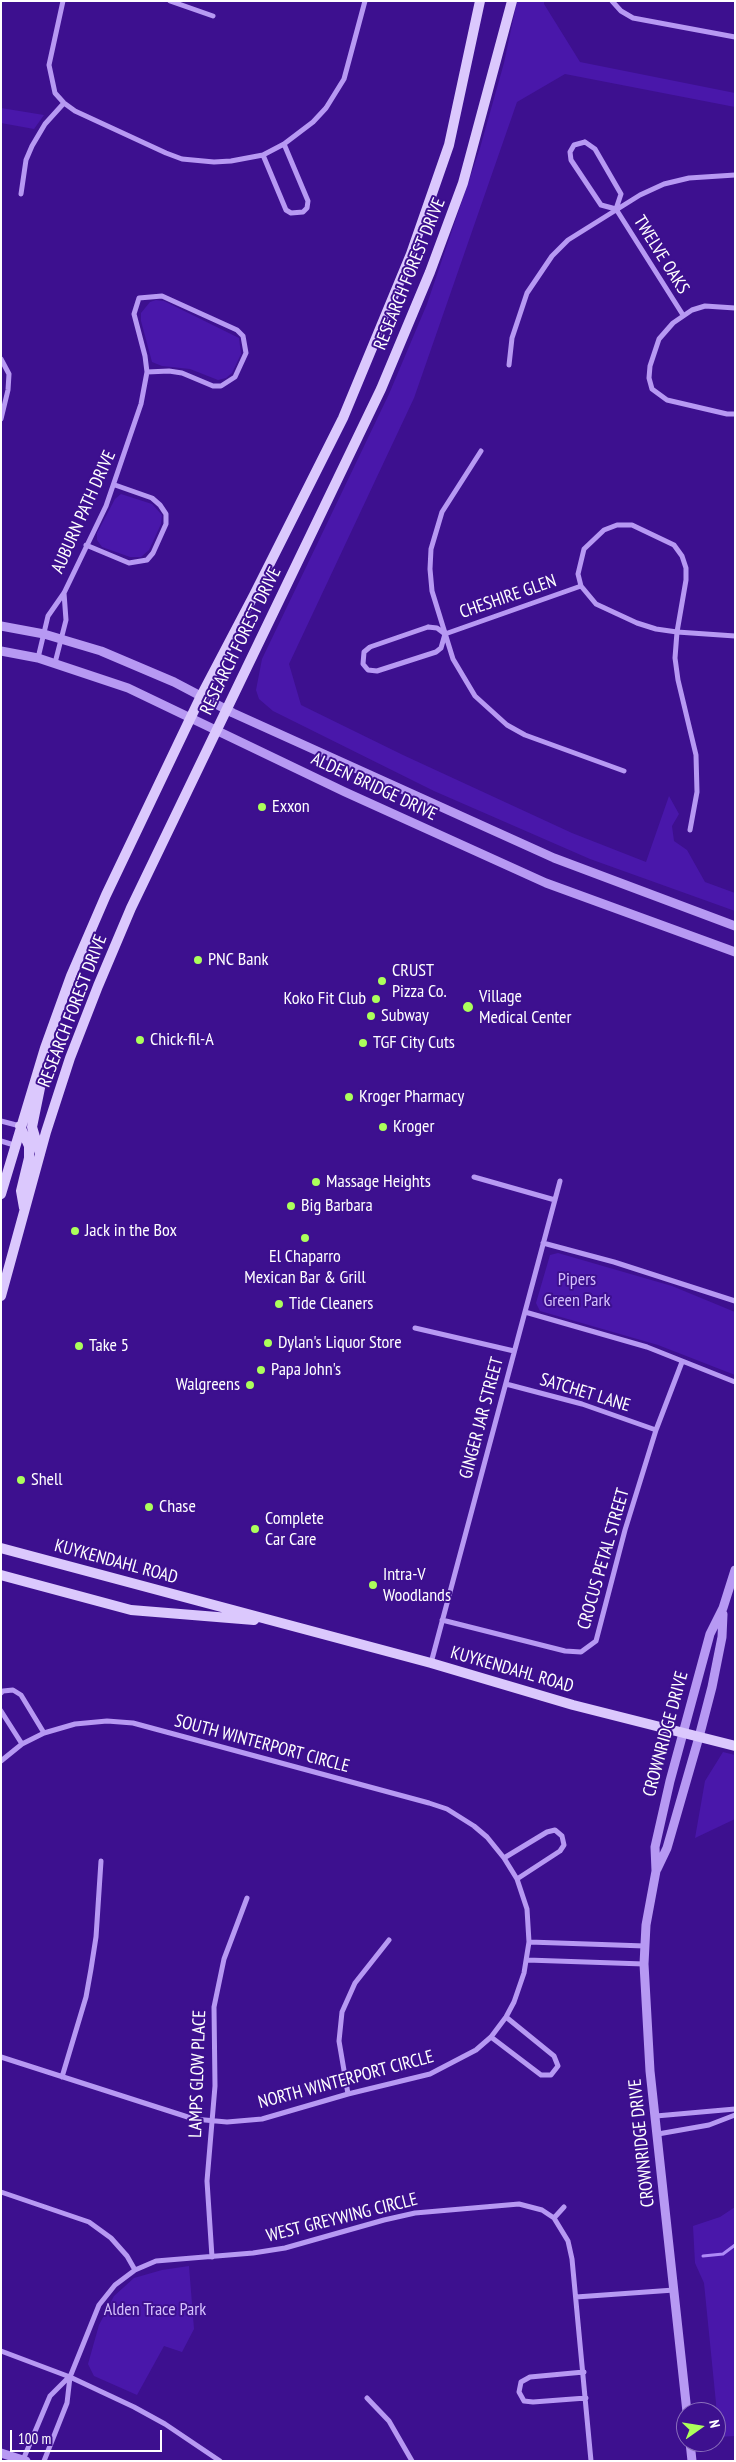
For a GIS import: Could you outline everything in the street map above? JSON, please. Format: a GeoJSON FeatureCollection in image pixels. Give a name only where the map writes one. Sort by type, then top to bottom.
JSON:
{"type":"FeatureCollection","features":[{"type":"Feature","properties":{"kind":"main road","name":"RESEARCH FOREST DRIVE"},"geometry":{"type":"LineString","coordinates":[[1,1194],[39,1066],[71,976],[106,895],[200,696],[254,595],[343,418],[411,254],[449,145],[480,1]]}},
{"type":"Feature","properties":{"kind":"main road","name":"RESEARCH FOREST DRIVE"},"geometry":{"type":"LineString","coordinates":[[1,1296],[40,1154],[70,1058],[101,977],[131,908],[216,730],[356,443],[430,272],[463,182],[512,1]]}},
{"type":"Feature","properties":{"kind":"main road"},"geometry":{"type":"LineString","coordinates":[[39,1066],[41,1083],[32,1127],[40,1154]]}},
{"type":"Feature","properties":{"kind":"main road"},"geometry":{"type":"LineString","coordinates":[[20,1126],[29,1146],[29,1158],[21,1191],[25,1211]]}},
{"type":"Feature","properties":{"kind":"main road","name":"KUYKENDAHL ROAD"},"geometry":{"type":"LineString","coordinates":[[1,1548],[430,1663],[573,1705],[735,1746]]}},
{"type":"Feature","properties":{"kind":"main road","name":"KUYKENDAHL ROAD"},"geometry":{"type":"LineString","coordinates":[[1,1575],[131,1610],[280,1622]]}},
{"type":"Feature","properties":{"kind":"street"},"geometry":{"type":"LineString","coordinates":[[63,1],[49,65],[56,93],[64,103],[75,111],[182,159],[214,162],[230,162],[263,154],[284,144],[314,122],[337,92],[349,66],[365,1]]}},
{"type":"Feature","properties":{"kind":"street"},"geometry":{"type":"LineString","coordinates":[[170,1],[213,16]]}},
{"type":"Feature","properties":{"kind":"street"},"geometry":{"type":"LineString","coordinates":[[612,1],[621,12],[633,18],[735,37]]}},
{"type":"Feature","properties":{"kind":"street"},"geometry":{"type":"LineString","coordinates":[[21,194],[26,160],[32,146],[45,124],[64,103]]}},
{"type":"Feature","properties":{"kind":"street"},"geometry":{"type":"LineString","coordinates":[[585,142],[592,146],[617,186],[621,194],[616,209],[602,205],[571,160],[570,152],[577,143],[585,142]]}},
{"type":"Feature","properties":{"kind":"street"},"geometry":{"type":"LineString","coordinates":[[263,154],[286,210],[291,213],[303,212],[307,208],[308,201],[284,144]]}},
{"type":"Feature","properties":{"kind":"street"},"geometry":{"type":"LineString","coordinates":[[509,365],[518,316],[526,293],[538,273],[568,240],[616,209],[664,184],[689,178],[735,175]]}},
{"type":"Feature","properties":{"kind":"street","name":"TWELVE OAKS"},"geometry":{"type":"LineString","coordinates":[[616,209],[683,315]]}},
{"type":"Feature","properties":{"kind":"street","name":"AUBURN PATH DRIVE"},"geometry":{"type":"LineString","coordinates":[[38,658],[48,616],[64,593],[115,485],[141,404],[147,372],[145,356],[134,314],[139,298],[162,296],[236,330],[243,336],[246,353],[236,377],[221,386],[213,386],[182,373],[169,371],[147,372]]}},
{"type":"Feature","properties":{"kind":"street"},"geometry":{"type":"LineString","coordinates":[[735,308],[705,306],[683,315],[665,330],[659,339],[650,366],[652,389],[667,400],[726,414],[735,414]]}},
{"type":"Feature","properties":{"kind":"street"},"geometry":{"type":"LineString","coordinates":[[1,359],[9,374],[8,390],[1,419]]}},
{"type":"Feature","properties":{"kind":"street"},"geometry":{"type":"LineString","coordinates":[[481,450],[442,512],[431,549],[432,591],[453,659],[475,696],[507,725],[525,735],[624,771]]}},
{"type":"Feature","properties":{"kind":"street"},"geometry":{"type":"LineString","coordinates":[[86,545],[130,563],[147,560],[153,553],[166,524],[166,514],[160,504],[152,498],[115,485]]}},
{"type":"Feature","properties":{"kind":"street"},"geometry":{"type":"LineString","coordinates":[[690,830],[698,775],[696,755],[678,680],[675,658],[676,632],[686,580],[686,568],[682,556],[674,545],[632,525],[617,525],[604,530],[584,549],[579,568],[581,586],[596,604],[638,623],[676,632],[735,636]]}},
{"type":"Feature","properties":{"kind":"street","name":"CHESHIRE GLEN"},"geometry":{"type":"LineString","coordinates":[[445,634],[581,586]]}},
{"type":"Feature","properties":{"kind":"street","name":"AUBURN PATH DRIVE"},"geometry":{"type":"LineString","coordinates":[[55,663],[66,620],[64,593]]}},
{"type":"Feature","properties":{"kind":"street","name":"ALDEN BRIDGE DRIVE"},"geometry":{"type":"LineString","coordinates":[[1,626],[61,638],[109,654],[226,710],[554,858],[735,926]]}},
{"type":"Feature","properties":{"kind":"street"},"geometry":{"type":"LineString","coordinates":[[428,627],[437,628],[445,634],[441,648],[436,652],[376,671],[368,670],[363,664],[364,652],[370,647],[428,627]]}},
{"type":"Feature","properties":{"kind":"street","name":"ALDEN BRIDGE DRIVE"},"geometry":{"type":"LineString","coordinates":[[1,651],[38,658],[128,688],[546,883],[735,952]]}},
{"type":"Feature","properties":{"kind":"street"},"geometry":{"type":"LineString","coordinates":[[1,1121],[20,1126]]}},
{"type":"Feature","properties":{"kind":"street"},"geometry":{"type":"LineString","coordinates":[[1,1141],[14,1146]]}},
{"type":"Feature","properties":{"kind":"street"},"geometry":{"type":"LineString","coordinates":[[474,1177],[555,1200]]}},
{"type":"Feature","properties":{"kind":"street","name":"GINGER JAR STREET"},"geometry":{"type":"LineString","coordinates":[[430,1663],[560,1181]]}},
{"type":"Feature","properties":{"kind":"street"},"geometry":{"type":"LineString","coordinates":[[543,1243],[614,1262],[735,1302]]}},
{"type":"Feature","properties":{"kind":"street"},"geometry":{"type":"LineString","coordinates":[[525,1312],[638,1344],[735,1382]]}},
{"type":"Feature","properties":{"kind":"street"},"geometry":{"type":"LineString","coordinates":[[416,1328],[514,1351]]}},
{"type":"Feature","properties":{"kind":"street","name":"CROCUS PETAL STREET"},"geometry":{"type":"LineString","coordinates":[[442,1620],[565,1651],[581,1652],[596,1641],[625,1530],[656,1430],[682,1362]]}},
{"type":"Feature","properties":{"kind":"street","name":"SATCHET LANE"},"geometry":{"type":"LineString","coordinates":[[506,1384],[582,1404],[656,1430]]}},
{"type":"Feature","properties":{"kind":"street","name":"CROWNRIDGE DRIVE"},"geometry":{"type":"LineString","coordinates":[[686,2402],[650,2070],[644,1964],[645,1946],[656,1871],[655,1847],[682,1733],[710,1634],[723,1608],[735,1570]]}},
{"type":"Feature","properties":{"kind":"street","name":"CROWNRIDGE DRIVE"},"geometry":{"type":"LineString","coordinates":[[656,1871],[667,1848],[699,1738],[722,1637],[723,1608]]}},
{"type":"Feature","properties":{"kind":"street"},"geometry":{"type":"LineString","coordinates":[[1,1693],[14,1690],[21,1695],[44,1733]]}},
{"type":"Feature","properties":{"kind":"street"},"geometry":{"type":"LineString","coordinates":[[1,1711],[22,1744]]}},
{"type":"Feature","properties":{"kind":"street","name":"SOUTH WINTERPORT CIRCLE"},"geometry":{"type":"LineString","coordinates":[[1,1761],[22,1744],[44,1733],[90,1722],[133,1723],[447,1809],[474,1826],[487,1837],[504,1858],[516,1878]]}},
{"type":"Feature","properties":{"kind":"street"},"geometry":{"type":"LineString","coordinates":[[504,1858],[547,1832],[555,1830],[562,1836],[564,1845],[560,1852],[516,1878]]}},
{"type":"Feature","properties":{"kind":"street"},"geometry":{"type":"LineString","coordinates":[[62,2077],[86,1996],[91,1969],[96,1937],[101,1861]]}},
{"type":"Feature","properties":{"kind":"street","name":"NORTH WINTERPORT CIRCLE"},"geometry":{"type":"LineString","coordinates":[[212,2120],[239,2122],[262,2119],[348,2094],[430,2074],[476,2050],[491,2037],[506,2018],[520,1988],[527,1960],[529,1942],[527,1909],[516,1878]]}},
{"type":"Feature","properties":{"kind":"street","name":"LAMPS GLOW PLACE"},"geometry":{"type":"LineString","coordinates":[[212,2257],[207,2181],[214,2086],[212,2026],[215,1994],[224,1959],[248,1898]]}},
{"type":"Feature","properties":{"kind":"street"},"geometry":{"type":"LineString","coordinates":[[348,2094],[338,2041],[342,2012],[354,1983],[389,1940]]}},
{"type":"Feature","properties":{"kind":"street"},"geometry":{"type":"LineString","coordinates":[[529,1942],[645,1946]]}},
{"type":"Feature","properties":{"kind":"street"},"geometry":{"type":"LineString","coordinates":[[527,1960],[644,1964]]}},
{"type":"Feature","properties":{"kind":"street"},"geometry":{"type":"LineString","coordinates":[[491,2037],[541,2076],[551,2075],[558,2066],[554,2056],[506,2018]]}},
{"type":"Feature","properties":{"kind":"street"},"geometry":{"type":"LineString","coordinates":[[1,2057],[177,2114],[212,2120]]}},
{"type":"Feature","properties":{"kind":"street"},"geometry":{"type":"LineString","coordinates":[[656,2116],[735,2109]]}},
{"type":"Feature","properties":{"kind":"street"},"geometry":{"type":"LineString","coordinates":[[658,2134],[709,2125],[735,2115]]}},
{"type":"Feature","properties":{"kind":"street"},"geometry":{"type":"LineString","coordinates":[[1,2192],[89,2222],[115,2242],[135,2270]]}},
{"type":"Feature","properties":{"kind":"street","name":"WEST GREYWING CIRCLE"},"geometry":{"type":"LineString","coordinates":[[70,2377],[99,2305],[114,2285],[135,2270],[156,2261],[212,2257],[285,2248],[384,2220],[448,2209],[519,2204],[536,2208],[554,2218]]}},
{"type":"Feature","properties":{"kind":"street"},"geometry":{"type":"LineString","coordinates":[[564,2207],[554,2218],[568,2241],[584,2372],[591,2461]]}},
{"type":"Feature","properties":{"kind":"street"},"geometry":{"type":"LineString","coordinates":[[576,2297],[674,2290]]}},
{"type":"Feature","properties":{"kind":"street"},"geometry":{"type":"LineString","coordinates":[[1,2351],[70,2377],[165,2424],[220,2461]]}},
{"type":"Feature","properties":{"kind":"street"},"geometry":{"type":"LineString","coordinates":[[584,2372],[530,2377],[521,2382],[519,2392],[524,2401],[533,2402],[586,2398]]}},
{"type":"Feature","properties":{"kind":"street"},"geometry":{"type":"LineString","coordinates":[[1,2453],[24,2460],[50,2396],[70,2377]]}},
{"type":"Feature","properties":{"kind":"street"},"geometry":{"type":"LineString","coordinates":[[44,2461],[67,2403],[70,2377]]}},
{"type":"Feature","properties":{"kind":"street"},"geometry":{"type":"LineString","coordinates":[[367,2398],[389,2421],[412,2461]]}},
{"type":"Feature","properties":{"kind":"green space"},"geometry":{"type":"Polygon","coordinates":[[[517,1],[544,1],[544,4],[580,62],[735,93],[735,107],[565,74],[517,102],[414,398],[289,664],[301,705],[403,755],[572,833],[646,862],[669,796],[679,814],[672,826],[674,841],[687,850],[705,882],[735,893],[735,911],[590,859],[434,791],[273,711],[259,699],[256,690],[262,659],[389,394],[427,304],[480,148],[504,63],[517,1]]]}},
{"type":"Feature","properties":{"kind":"green space"},"geometry":{"type":"Polygon","coordinates":[[[1,108],[44,115],[34,129],[1,123],[1,108]]]}},
{"type":"Feature","properties":{"kind":"green space"},"geometry":{"type":"Polygon","coordinates":[[[156,300],[164,301],[239,338],[241,354],[232,373],[226,378],[218,380],[190,369],[162,366],[152,362],[141,321],[141,313],[150,302],[156,300]]]}},
{"type":"Feature","properties":{"kind":"green space"},"geometry":{"type":"Polygon","coordinates":[[[121,494],[152,504],[162,515],[161,524],[149,550],[141,557],[130,557],[102,547],[97,540],[97,533],[115,499],[121,494]]]}},
{"type":"Feature","properties":{"kind":"green space","name":"Pipers Green Park"},"geometry":{"type":"Polygon","coordinates":[[[558,1253],[672,1286],[735,1312],[735,1375],[658,1345],[540,1311],[536,1303],[550,1255],[558,1253]]]}},
{"type":"Feature","properties":{"kind":"green space"},"geometry":{"type":"Polygon","coordinates":[[[723,1752],[735,1755],[735,1819],[695,1838],[705,1781],[723,1752]]]}},
{"type":"Feature","properties":{"kind":"green space"},"geometry":{"type":"Polygon","coordinates":[[[735,2207],[735,2436],[726,2436],[726,2402],[716,2402],[704,2283],[695,2263],[693,2226],[720,2217],[735,2207]]]}},
{"type":"Feature","properties":{"kind":"green space","name":"Alden Trace Park"},"geometry":{"type":"Polygon","coordinates":[[[189,2266],[194,2329],[182,2352],[164,2346],[137,2395],[94,2376],[88,2364],[99,2325],[114,2296],[134,2278],[162,2270],[189,2266]]]}},
{"type":"Feature","properties":{"kind":"waterway"},"geometry":{"type":"LineString","coordinates":[[703,2256],[723,2254],[735,2245]]}},
{"type":"Feature","properties":{"kind":"place","name":"Exxon"},"geometry":{"type":"Point","coordinates":[262,807]}},
{"type":"Feature","properties":{"kind":"place","name":"PNC Bank"},"geometry":{"type":"Point","coordinates":[198,960]}},
{"type":"Feature","properties":{"kind":"place","name":"CRUST Pizza Co."},"geometry":{"type":"Point","coordinates":[382,981]}},
{"type":"Feature","properties":{"kind":"place","name":"Koko Fit Club"},"geometry":{"type":"Point","coordinates":[376,999]}},
{"type":"Feature","properties":{"kind":"place","name":"Village Medical Center"},"geometry":{"type":"Point","coordinates":[468,1007]}},
{"type":"Feature","properties":{"kind":"place","name":"Subway"},"geometry":{"type":"Point","coordinates":[371,1016]}},
{"type":"Feature","properties":{"kind":"place","name":"Chick-fil-A"},"geometry":{"type":"Point","coordinates":[140,1040]}},
{"type":"Feature","properties":{"kind":"place","name":"TGF City Cuts"},"geometry":{"type":"Point","coordinates":[363,1043]}},
{"type":"Feature","properties":{"kind":"place","name":"Kroger Pharmacy"},"geometry":{"type":"Point","coordinates":[349,1097]}},
{"type":"Feature","properties":{"kind":"place","name":"Kroger"},"geometry":{"type":"Point","coordinates":[383,1127]}},
{"type":"Feature","properties":{"kind":"place","name":"Massage Heights"},"geometry":{"type":"Point","coordinates":[316,1182]}},
{"type":"Feature","properties":{"kind":"place","name":"Big Barbara"},"geometry":{"type":"Point","coordinates":[291,1206]}},
{"type":"Feature","properties":{"kind":"place","name":"Jack in the Box"},"geometry":{"type":"Point","coordinates":[75,1231]}},
{"type":"Feature","properties":{"kind":"place","name":"El Chaparro Mexican Bar & Grill"},"geometry":{"type":"Point","coordinates":[305,1238]}},
{"type":"Feature","properties":{"kind":"place","name":"Tide Cleaners"},"geometry":{"type":"Point","coordinates":[279,1304]}},
{"type":"Feature","properties":{"kind":"place","name":"Dylan's Liquor Store"},"geometry":{"type":"Point","coordinates":[268,1343]}},
{"type":"Feature","properties":{"kind":"place","name":"Take 5"},"geometry":{"type":"Point","coordinates":[79,1346]}},
{"type":"Feature","properties":{"kind":"place","name":"Papa John's"},"geometry":{"type":"Point","coordinates":[261,1370]}},
{"type":"Feature","properties":{"kind":"place","name":"Walgreens"},"geometry":{"type":"Point","coordinates":[250,1385]}},
{"type":"Feature","properties":{"kind":"place","name":"Shell"},"geometry":{"type":"Point","coordinates":[21,1480]}},
{"type":"Feature","properties":{"kind":"place","name":"Chase"},"geometry":{"type":"Point","coordinates":[149,1507]}},
{"type":"Feature","properties":{"kind":"place","name":"Complete Car Care"},"geometry":{"type":"Point","coordinates":[255,1529]}},
{"type":"Feature","properties":{"kind":"place","name":"Intra-V Woodlands"},"geometry":{"type":"Point","coordinates":[373,1585]}}]}
